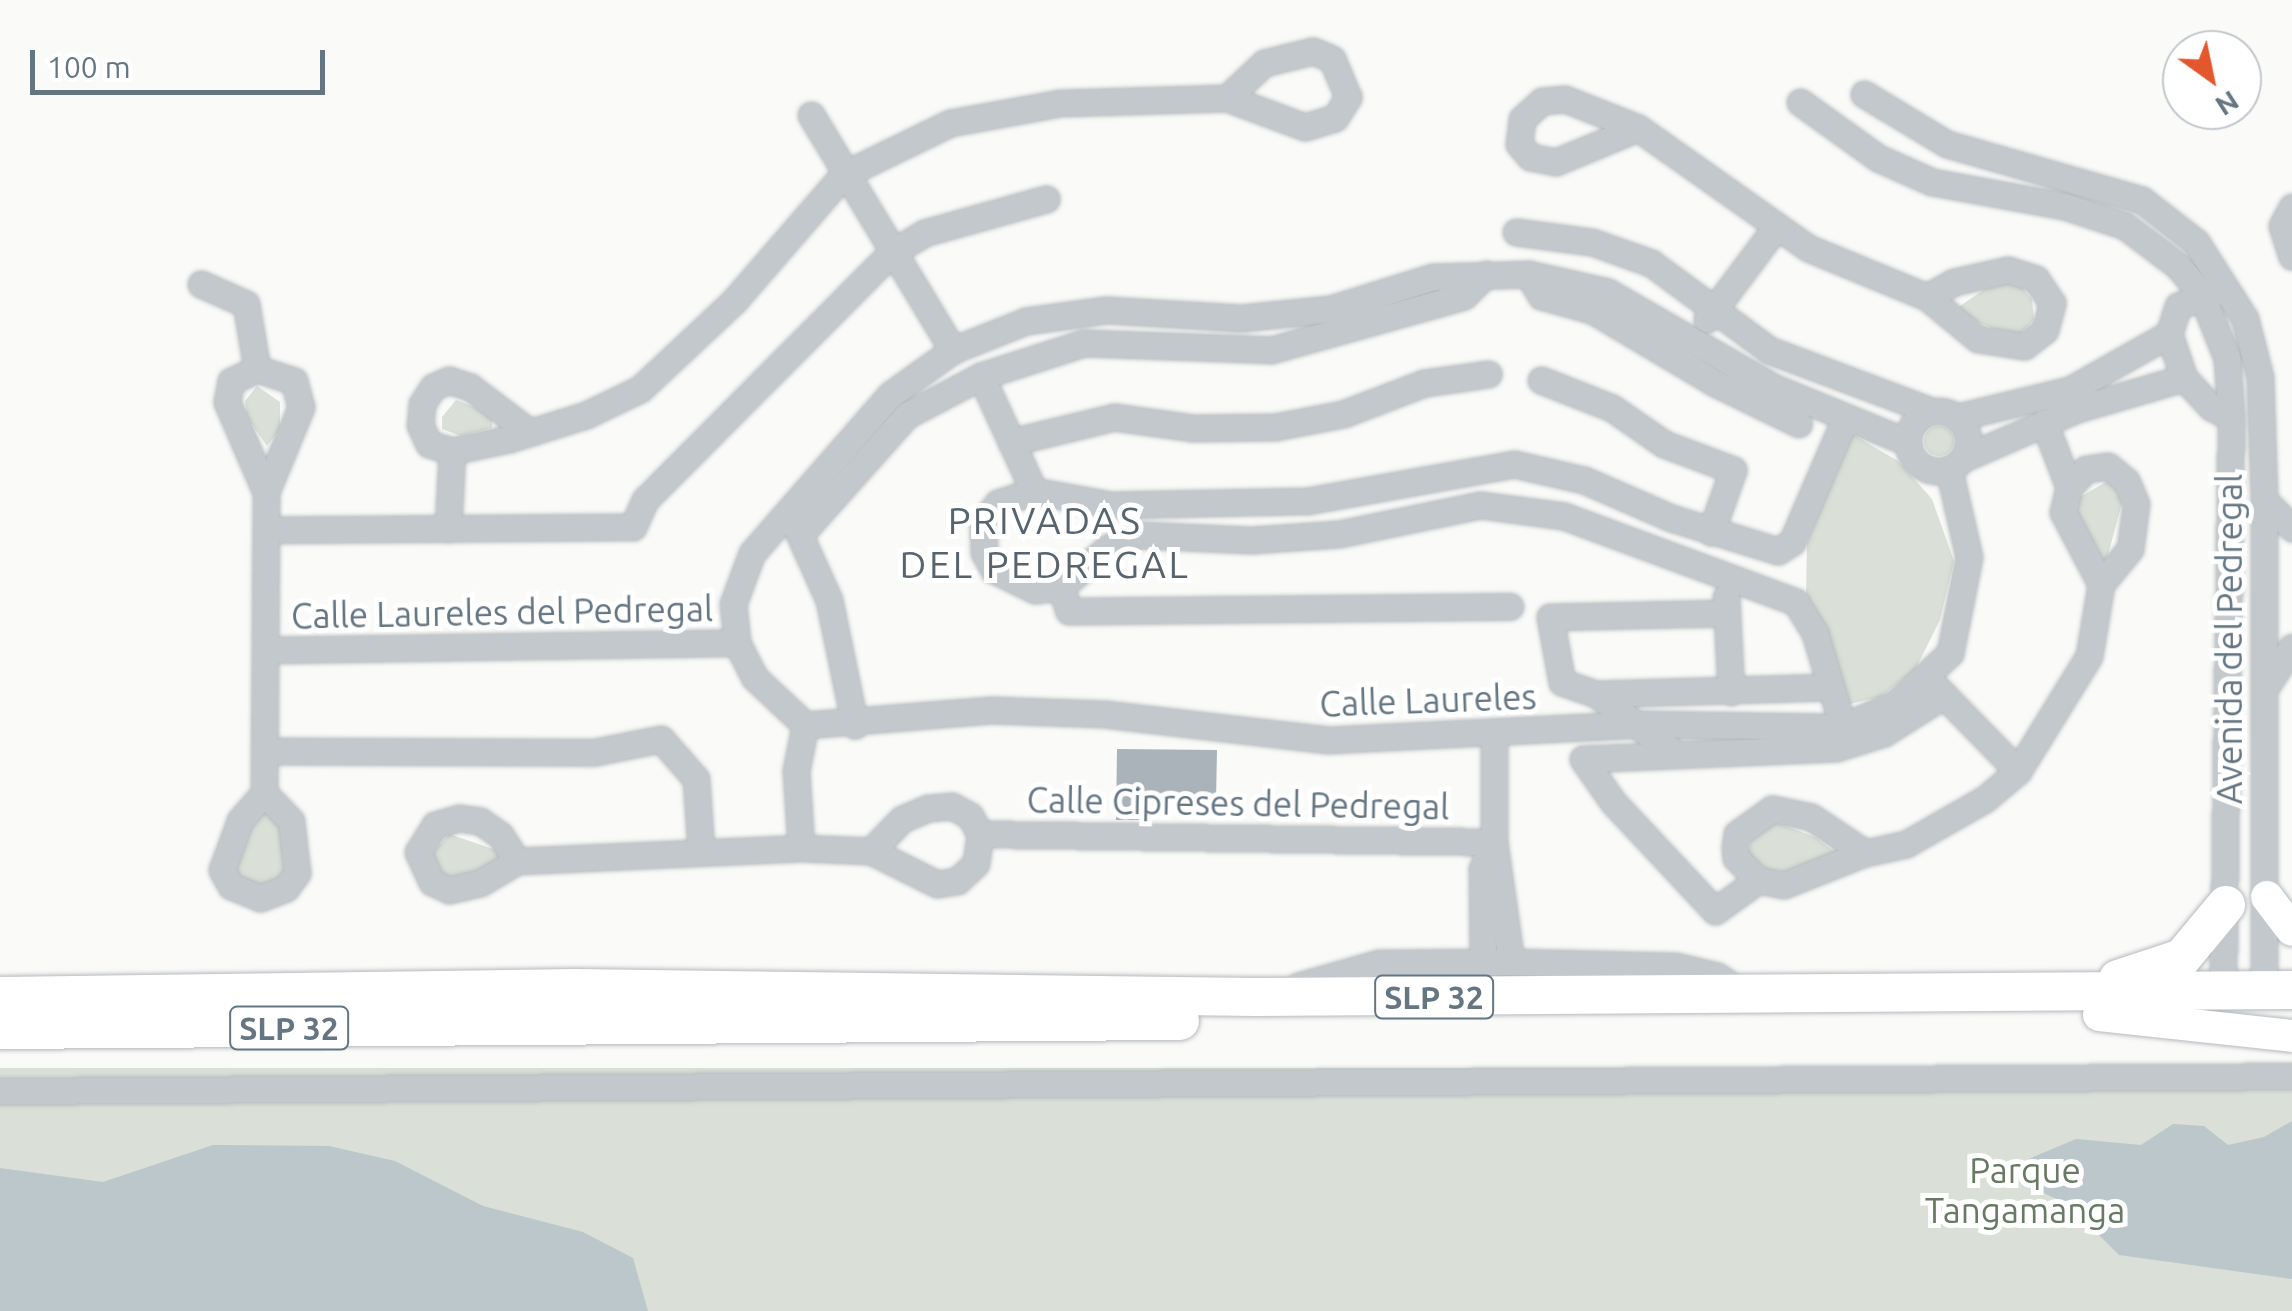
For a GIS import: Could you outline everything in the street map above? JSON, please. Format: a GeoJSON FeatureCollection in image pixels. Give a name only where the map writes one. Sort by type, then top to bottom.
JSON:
{"type":"FeatureCollection","features":[{"type":"Feature","properties":{"kind":"highway"},"geometry":{"type":"LineString","coordinates":[[2039,993],[2161,969],[2193,950],[2226,904]]}},
{"type":"Feature","properties":{"kind":"highway","name":"SLP 32"},"geometry":{"type":"LineString","coordinates":[[0,996],[576,988],[1256,997],[2278,990]]}},
{"type":"Feature","properties":{"kind":"highway","name":"SLP 32"},"geometry":{"type":"LineString","coordinates":[[0,1030],[2292,1015]]}},
{"type":"Feature","properties":{"kind":"main road"},"geometry":{"type":"LineString","coordinates":[[2267,897],[2292,930]]}},
{"type":"Feature","properties":{"kind":"main road"},"geometry":{"type":"LineString","coordinates":[[2099,1015],[2292,1036]]}},
{"type":"Feature","properties":{"kind":"street","name":"Avenida del Pedregal"},"geometry":{"type":"LineString","coordinates":[[1864,94],[1947,144],[2142,200],[2196,242],[2231,294],[2257,359],[2264,500],[2267,897],[2278,990]]}},
{"type":"Feature","properties":{"kind":"street"},"geometry":{"type":"LineString","coordinates":[[440,448],[586,415],[640,388],[680,356],[842,175],[950,122],[1060,103],[1227,98]]}},
{"type":"Feature","properties":{"kind":"street","name":"Avenida del Pedregal"},"geometry":{"type":"LineString","coordinates":[[1800,102],[1878,158],[1932,182],[2082,210],[2125,226],[2178,266],[2201,294],[2227,358],[2231,417],[2223,990]]}},
{"type":"Feature","properties":{"kind":"street"},"geometry":{"type":"LineString","coordinates":[[811,115],[842,175],[952,350]]}},
{"type":"Feature","properties":{"kind":"street"},"geometry":{"type":"LineString","coordinates":[[1638,128],[1776,227],[1864,276],[1927,297]]}},
{"type":"Feature","properties":{"kind":"street"},"geometry":{"type":"LineString","coordinates":[[267,530],[633,527],[645,500],[891,253],[924,233],[1046,200]]}},
{"type":"Feature","properties":{"kind":"street"},"geometry":{"type":"LineString","coordinates":[[2292,207],[2282,226],[2292,256]]}},
{"type":"Feature","properties":{"kind":"street"},"geometry":{"type":"LineString","coordinates":[[1678,360],[1776,227]]}},
{"type":"Feature","properties":{"kind":"street"},"geometry":{"type":"LineString","coordinates":[[1516,232],[1592,242],[1651,263],[1769,350],[1931,412],[1958,417],[2184,378]]}},
{"type":"Feature","properties":{"kind":"street"},"geometry":{"type":"LineString","coordinates":[[800,536],[899,405],[1084,343],[1271,350],[1464,296],[1486,274]]}},
{"type":"Feature","properties":{"kind":"street"},"geometry":{"type":"LineString","coordinates":[[802,848],[796,771],[805,724],[755,678],[737,643],[733,604],[752,553],[788,511],[952,350],[1026,321],[1106,310],[1241,318],[1330,309],[1433,276],[1528,274],[1694,336],[1800,424]]}},
{"type":"Feature","properties":{"kind":"street"},"geometry":{"type":"LineString","coordinates":[[1433,276],[1433,305]]}},
{"type":"Feature","properties":{"kind":"street"},"geometry":{"type":"LineString","coordinates":[[202,284],[246,304],[257,369]]}},
{"type":"Feature","properties":{"kind":"street"},"geometry":{"type":"LineString","coordinates":[[2231,294],[2201,294],[2178,306],[2169,334],[2184,378],[2211,407],[2231,417]]}},
{"type":"Feature","properties":{"kind":"street"},"geometry":{"type":"LineString","coordinates":[[1600,301],[1678,360],[1907,442],[1921,467],[1956,464],[2044,422],[2169,334]]}},
{"type":"Feature","properties":{"kind":"street"},"geometry":{"type":"LineString","coordinates":[[1330,309],[1332,335]]}},
{"type":"Feature","properties":{"kind":"street"},"geometry":{"type":"LineString","coordinates":[[1148,312],[1152,343]]}},
{"type":"Feature","properties":{"kind":"street"},"geometry":{"type":"LineString","coordinates":[[1241,318],[1242,348]]}},
{"type":"Feature","properties":{"kind":"street"},"geometry":{"type":"LineString","coordinates":[[1026,321],[1041,357]]}},
{"type":"Feature","properties":{"kind":"street"},"geometry":{"type":"LineString","coordinates":[[1762,389],[1769,350]]}},
{"type":"Feature","properties":{"kind":"street","name":"Calle Laureles del Pedregal"},"geometry":{"type":"LineString","coordinates":[[264,792],[268,750],[266,492],[227,402],[231,380],[257,369],[281,372],[300,392],[301,407],[266,492]]}},
{"type":"Feature","properties":{"kind":"street"},"geometry":{"type":"LineString","coordinates":[[1012,442],[1114,417],[1192,428],[1275,427],[1343,414],[1424,383],[1488,374]]}},
{"type":"Feature","properties":{"kind":"street"},"geometry":{"type":"LineString","coordinates":[[981,376],[1034,491]]}},
{"type":"Feature","properties":{"kind":"street"},"geometry":{"type":"LineString","coordinates":[[448,529],[440,448],[420,424],[422,404],[433,386],[449,380],[470,387],[528,431]]}},
{"type":"Feature","properties":{"kind":"street"},"geometry":{"type":"LineString","coordinates":[[1541,380],[1612,408],[1664,444],[1733,470],[1710,532]]}},
{"type":"Feature","properties":{"kind":"street"},"geometry":{"type":"LineString","coordinates":[[1907,442],[1919,418],[1931,412]]}},
{"type":"Feature","properties":{"kind":"street"},"geometry":{"type":"LineString","coordinates":[[1956,464],[1969,444],[1958,417]]}},
{"type":"Feature","properties":{"kind":"street"},"geometry":{"type":"LineString","coordinates":[[1758,880],[1716,911],[1613,802],[1584,759],[1840,737],[1815,632],[1796,602],[1564,516],[1480,505],[1339,534],[1251,540],[1139,535],[1109,547],[1061,587],[1012,584],[984,552],[983,522],[998,503],[1034,491],[1110,505],[1307,501],[1514,464],[1584,480],[1759,550],[1778,551],[1792,542],[1845,419]]}},
{"type":"Feature","properties":{"kind":"street"},"geometry":{"type":"LineString","coordinates":[[2044,422],[2069,486]]}},
{"type":"Feature","properties":{"kind":"street","name":"Calle Laureles"},"geometry":{"type":"LineString","coordinates":[[805,724],[855,725],[992,710],[1104,714],[1328,740],[1494,736],[1641,724],[1840,737],[1936,687],[1950,653],[1969,557],[1956,464]]}},
{"type":"Feature","properties":{"kind":"street"},"geometry":{"type":"LineString","coordinates":[[1865,853],[1811,817],[1772,809],[1738,834],[1736,858],[1758,880],[1784,886],[1865,853],[1906,844],[2018,771],[2089,656],[2101,584],[2130,549],[2136,504],[2126,481],[2108,466],[2086,469],[2069,486],[2063,512],[2101,584]]}},
{"type":"Feature","properties":{"kind":"street"},"geometry":{"type":"LineString","coordinates":[[2264,500],[2292,528]]}},
{"type":"Feature","properties":{"kind":"street"},"geometry":{"type":"LineString","coordinates":[[788,511],[829,600],[855,725]]}},
{"type":"Feature","properties":{"kind":"street"},"geometry":{"type":"LineString","coordinates":[[1726,575],[1731,692]]}},
{"type":"Feature","properties":{"kind":"street"},"geometry":{"type":"LineString","coordinates":[[1061,587],[1069,611],[1510,606]]}},
{"type":"Feature","properties":{"kind":"street"},"geometry":{"type":"LineString","coordinates":[[1673,752],[1641,724],[1596,694],[1562,682],[1550,618],[1726,612]]}},
{"type":"Feature","properties":{"kind":"street","name":"Calle Laureles del Pedregal"},"geometry":{"type":"LineString","coordinates":[[268,650],[737,643]]}},
{"type":"Feature","properties":{"kind":"street"},"geometry":{"type":"LineString","coordinates":[[2267,685],[2292,647]]}},
{"type":"Feature","properties":{"kind":"street"},"geometry":{"type":"LineString","coordinates":[[1596,694],[1830,687]]}},
{"type":"Feature","properties":{"kind":"street"},"geometry":{"type":"LineString","coordinates":[[1936,687],[2018,771]]}},
{"type":"Feature","properties":{"kind":"street"},"geometry":{"type":"LineString","coordinates":[[1494,736],[1494,842],[1511,962]]}},
{"type":"Feature","properties":{"kind":"street"},"geometry":{"type":"LineString","coordinates":[[268,750],[595,752],[661,740],[696,779],[701,851]]}},
{"type":"Feature","properties":{"kind":"street"},"geometry":{"type":"LineString","coordinates":[[2227,805],[2264,804]]}},
{"type":"Feature","properties":{"kind":"street","name":"Calle Cipreses del Pedregal"},"geometry":{"type":"LineString","coordinates":[[517,862],[701,851],[872,851],[938,884],[957,880],[976,863],[980,834],[970,816],[952,806],[928,808],[902,820],[872,851]]}},
{"type":"Feature","properties":{"kind":"street","name":"Calle Cipreses del Pedregal"},"geometry":{"type":"LineString","coordinates":[[980,834],[1494,842]]}},
{"type":"Feature","properties":{"kind":"street"},"geometry":{"type":"LineString","coordinates":[[1483,963],[1482,869],[1494,842]]}},
{"type":"Feature","properties":{"kind":"street"},"geometry":{"type":"LineString","coordinates":[[1256,997],[1380,963],[1511,962],[1675,966],[1717,976],[1748,996]]}},
{"type":"Feature","properties":{"kind":"street"},"geometry":{"type":"LineString","coordinates":[[0,1091],[2292,1076]]}},
{"type":"Feature","properties":{"kind":"green space"},"geometry":{"type":"Polygon","coordinates":[[[1996,281],[2018,284],[2032,299],[2034,320],[2015,338],[1953,311],[1996,281]]]}},
{"type":"Feature","properties":{"kind":"green space"},"geometry":{"type":"Polygon","coordinates":[[[257,386],[280,402],[280,429],[267,446],[247,417],[245,401],[257,386]]]}},
{"type":"Feature","properties":{"kind":"green space"},"geometry":{"type":"Polygon","coordinates":[[[456,400],[493,414],[492,428],[461,436],[442,429],[442,417],[456,400]]]}},
{"type":"Feature","properties":{"kind":"green space"},"geometry":{"type":"Polygon","coordinates":[[[1939,426],[1953,435],[1954,441],[1945,455],[1939,456],[1925,447],[1924,441],[1933,427],[1939,426]]]}},
{"type":"Feature","properties":{"kind":"green space"},"geometry":{"type":"Polygon","coordinates":[[[1850,433],[1898,461],[1932,499],[1954,561],[1940,620],[1915,670],[1880,697],[1841,706],[1806,599],[1807,543],[1850,433]]]}},
{"type":"Feature","properties":{"kind":"green space"},"geometry":{"type":"Polygon","coordinates":[[[2106,482],[2125,492],[2105,566],[2075,518],[2080,497],[2106,482]]]}},
{"type":"Feature","properties":{"kind":"green space"},"geometry":{"type":"Polygon","coordinates":[[[262,803],[283,830],[291,861],[282,882],[242,888],[230,864],[262,803]]]}},
{"type":"Feature","properties":{"kind":"green space"},"geometry":{"type":"Polygon","coordinates":[[[1772,821],[1815,837],[1839,855],[1785,872],[1767,870],[1748,854],[1752,836],[1772,821]]]}},
{"type":"Feature","properties":{"kind":"green space"},"geometry":{"type":"Polygon","coordinates":[[[449,834],[505,853],[468,883],[444,878],[431,855],[449,834]]]}},
{"type":"Feature","properties":{"kind":"green space","name":"Parque Tangamanga"},"geometry":{"type":"Polygon","coordinates":[[[0,1068],[2292,1068],[2292,1311],[0,1311],[0,1068]]]}},
{"type":"Feature","properties":{"kind":"shaded area"},"geometry":{"type":"Polygon","coordinates":[[[2292,1121],[2292,1279],[2119,1255],[2069,1205],[2029,1186],[2024,1161],[2076,1139],[2141,1145],[2173,1124],[2204,1126],[2228,1145],[2264,1137],[2292,1121]]]}},
{"type":"Feature","properties":{"kind":"shaded area"},"geometry":{"type":"Polygon","coordinates":[[[213,1145],[329,1146],[395,1161],[483,1206],[583,1232],[633,1258],[648,1311],[0,1311],[0,1168],[103,1182],[213,1145]]]}},
{"type":"Feature","properties":{"kind":"building"},"geometry":{"type":"Polygon","coordinates":[[[1117,749],[1217,750],[1216,801],[1185,801],[1184,810],[1149,810],[1149,820],[1116,820],[1117,749]]]}},
{"type":"Feature","properties":{"kind":"district","name":"PRIVADAS DEL PEDREGAL"},"geometry":{"type":"Point","coordinates":[1045,543]}}]}
